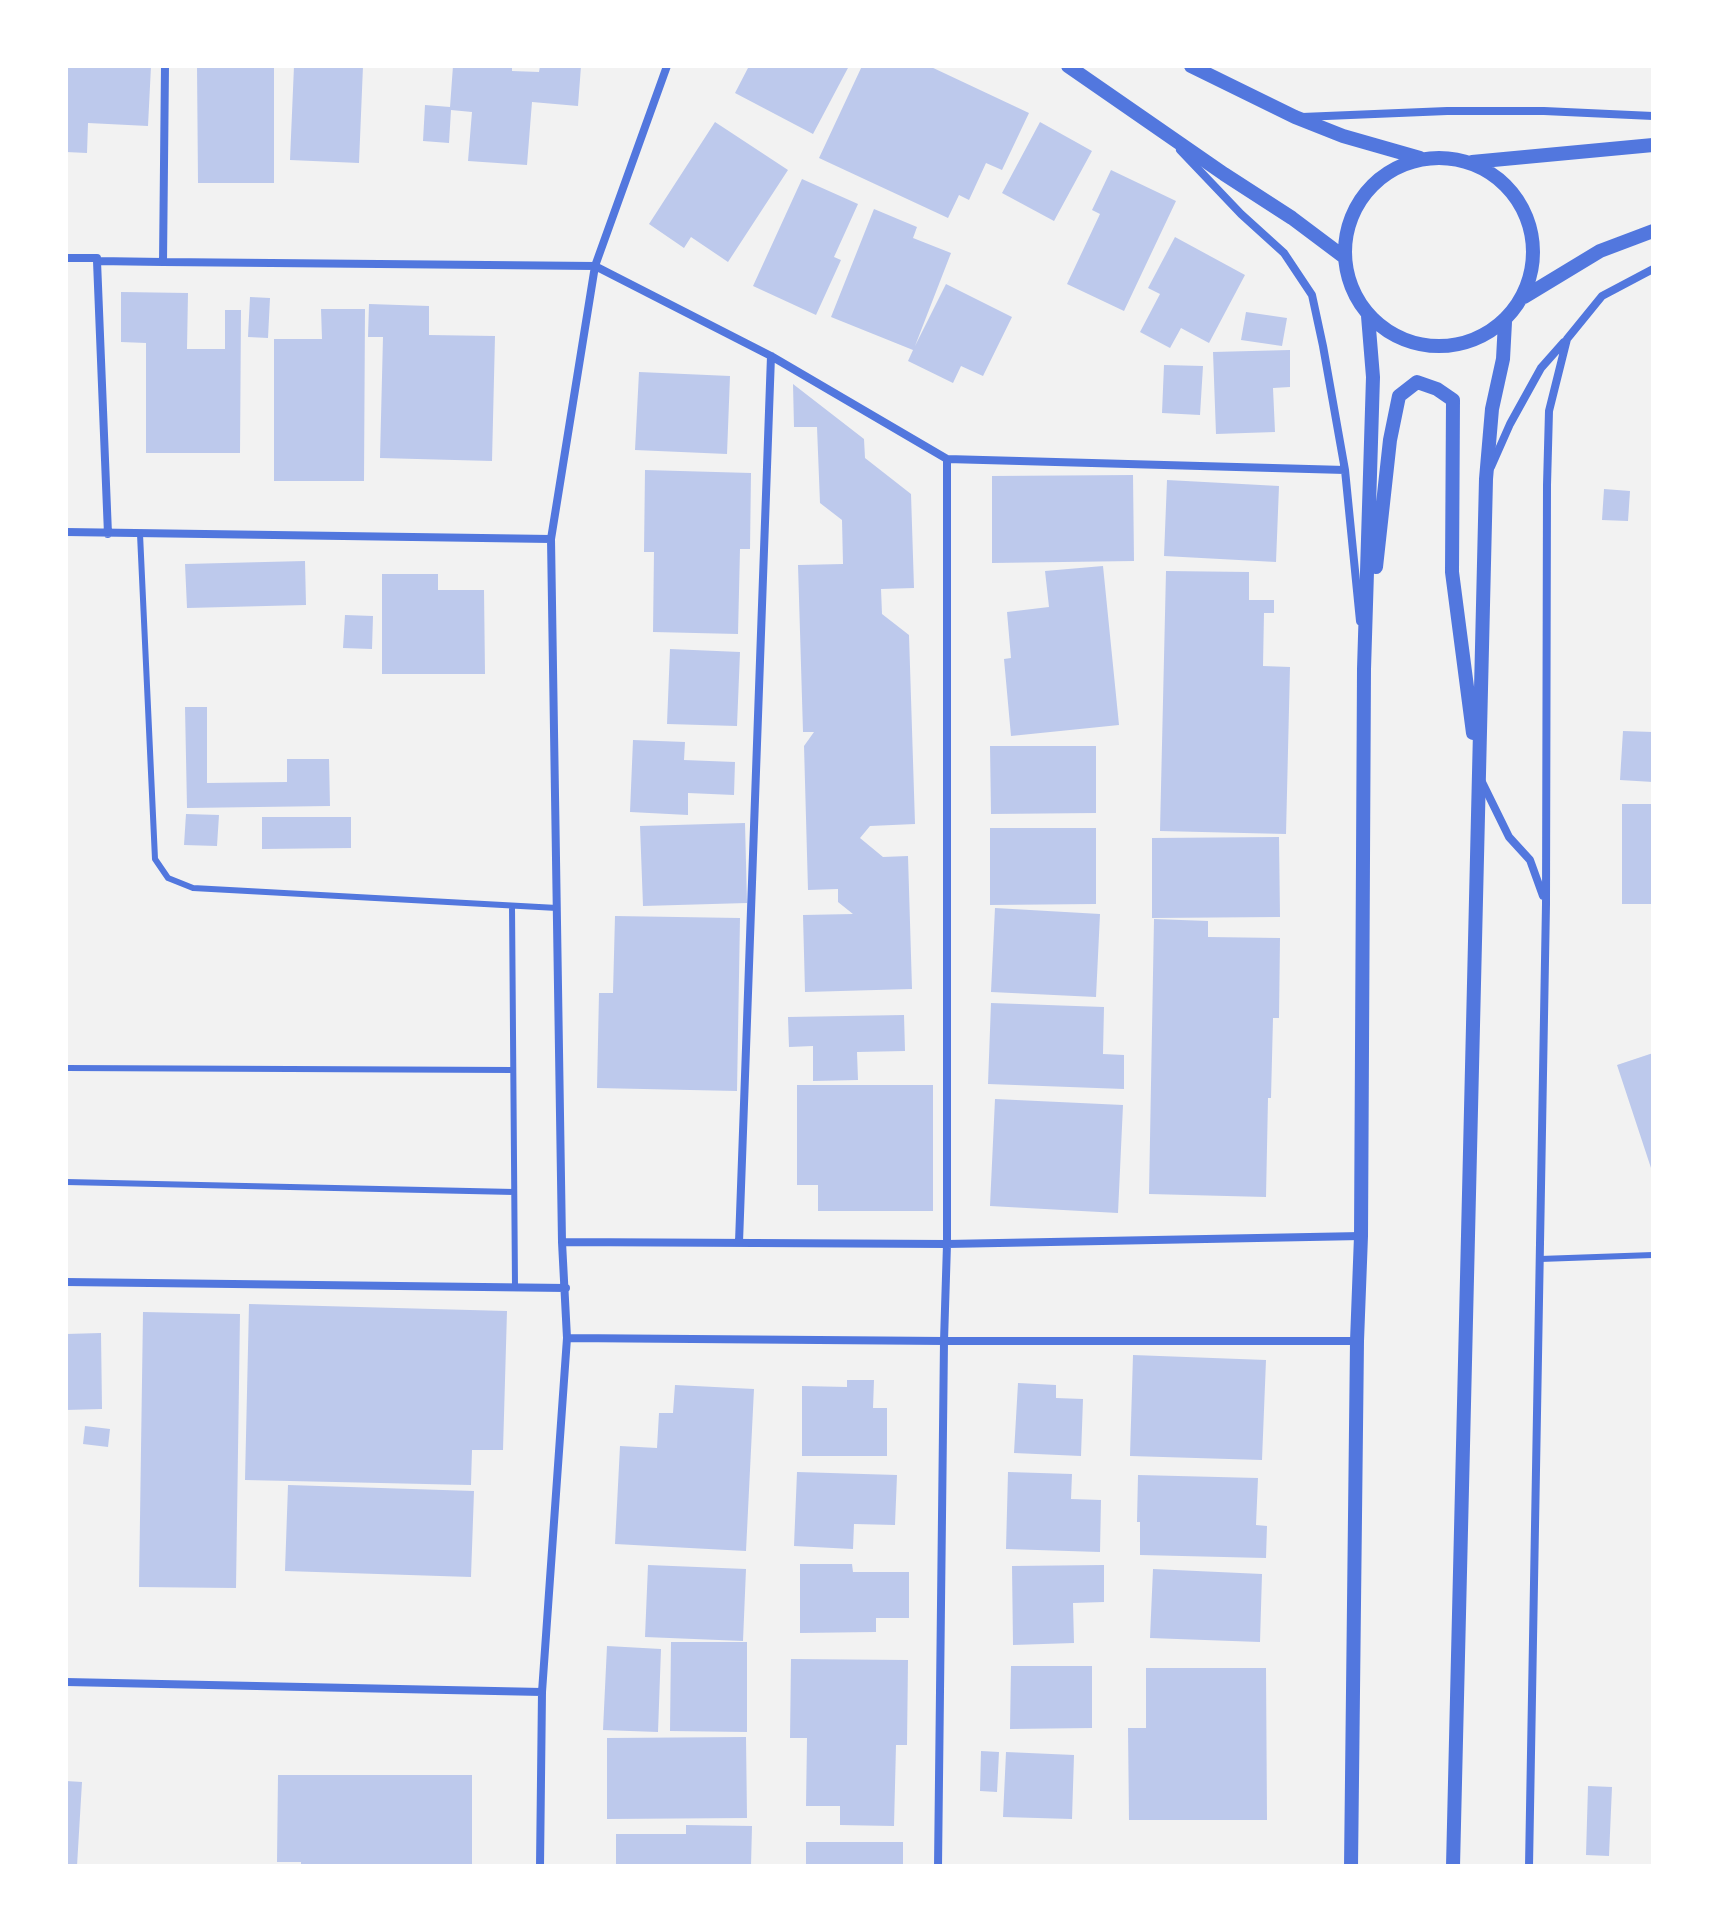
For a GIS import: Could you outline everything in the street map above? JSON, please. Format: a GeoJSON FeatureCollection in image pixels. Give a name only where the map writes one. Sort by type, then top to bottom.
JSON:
{"type":"FeatureCollection","features":[{"type":"Feature","properties":{"kind":"street"},"geometry":{"type":"LineString","coordinates":[[163,262],[165,66]]}},
{"type":"Feature","properties":{"kind":"street"},"geometry":{"type":"LineString","coordinates":[[540,1866],[542,1692],[567,1338],[562,1242],[551,539],[595,266],[667,66]]}},
{"type":"Feature","properties":{"kind":"street"},"geometry":{"type":"LineString","coordinates":[[1068,66],[1292,218],[1344,257]]}},
{"type":"Feature","properties":{"kind":"street"},"geometry":{"type":"LineString","coordinates":[[1191,66],[1295,117],[1343,136],[1420,158],[1472,162],[1653,145]]}},
{"type":"Feature","properties":{"kind":"street"},"geometry":{"type":"LineString","coordinates":[[1295,117],[1447,111],[1653,116]]}},
{"type":"Feature","properties":{"kind":"street"},"geometry":{"type":"LineString","coordinates":[[1163,132],[1241,214],[1284,253],[1312,295],[1345,470],[1364,669]]}},
{"type":"Feature","properties":{"kind":"street"},"geometry":{"type":"LineString","coordinates":[[1420,158],[1380,177],[1353,213],[1344,257],[1351,288],[1368,316],[1410,344],[1461,346],[1505,322],[1524,297],[1600,251],[1653,231]]}},
{"type":"Feature","properties":{"kind":"street"},"geometry":{"type":"LineString","coordinates":[[1472,162],[1516,194],[1535,244],[1524,297]]}},
{"type":"Feature","properties":{"kind":"street"},"geometry":{"type":"LineString","coordinates":[[66,258],[97,258],[108,534]]}},
{"type":"Feature","properties":{"kind":"street"},"geometry":{"type":"LineString","coordinates":[[97,261],[595,266],[771,356],[947,459],[1345,470]]}},
{"type":"Feature","properties":{"kind":"street"},"geometry":{"type":"LineString","coordinates":[[1486,479],[1510,424],[1541,368],[1602,296],[1653,269]]}},
{"type":"Feature","properties":{"kind":"street"},"geometry":{"type":"LineString","coordinates":[[1351,1866],[1361,1236],[1364,669],[1373,377],[1368,316]]}},
{"type":"Feature","properties":{"kind":"street"},"geometry":{"type":"LineString","coordinates":[[1453,1866],[1486,479],[1492,409],[1503,359],[1505,322]]}},
{"type":"Feature","properties":{"kind":"street"},"geometry":{"type":"LineString","coordinates":[[1529,1866],[1546,904],[1546,516],[1549,411],[1567,339]]}},
{"type":"Feature","properties":{"kind":"street"},"geometry":{"type":"LineString","coordinates":[[739,1242],[771,356]]}},
{"type":"Feature","properties":{"kind":"street"},"geometry":{"type":"LineString","coordinates":[[1364,669],[1390,440],[1399,396],[1417,382],[1437,389],[1453,400],[1452,572],[1479,777],[1509,837],[1530,860],[1546,904]]}},
{"type":"Feature","properties":{"kind":"street"},"geometry":{"type":"LineString","coordinates":[[938,1866],[947,1244],[947,459]]}},
{"type":"Feature","properties":{"kind":"street"},"geometry":{"type":"LineString","coordinates":[[66,532],[551,539]]}},
{"type":"Feature","properties":{"kind":"street"},"geometry":{"type":"LineString","coordinates":[[562,1242],[947,1244],[1361,1236]]}},
{"type":"Feature","properties":{"kind":"street"},"geometry":{"type":"LineString","coordinates":[[66,1282],[566,1288]]}},
{"type":"Feature","properties":{"kind":"street"},"geometry":{"type":"LineString","coordinates":[[567,1338],[1357,1341]]}},
{"type":"Feature","properties":{"kind":"street"},"geometry":{"type":"LineString","coordinates":[[66,1682],[542,1692]]}},
{"type":"Feature","properties":{"kind":"lane"},"geometry":{"type":"LineString","coordinates":[[140,534],[155,859],[168,878],[193,888],[557,908]]}},
{"type":"Feature","properties":{"kind":"lane"},"geometry":{"type":"LineString","coordinates":[[512,906],[515,1287]]}},
{"type":"Feature","properties":{"kind":"lane"},"geometry":{"type":"LineString","coordinates":[[66,1068],[513,1070]]}},
{"type":"Feature","properties":{"kind":"lane"},"geometry":{"type":"LineString","coordinates":[[66,1182],[514,1192]]}},
{"type":"Feature","properties":{"kind":"lane"},"geometry":{"type":"LineString","coordinates":[[1540,1259],[1653,1255]]}},
{"type":"Feature","properties":{"kind":"building"},"geometry":{"type":"Polygon","coordinates":[[[66,66],[151,66],[148,126],[88,123],[87,153],[66,152],[66,66]]]}},
{"type":"Feature","properties":{"kind":"building"},"geometry":{"type":"Polygon","coordinates":[[[197,66],[274,66],[274,183],[198,183],[197,66]]]}},
{"type":"Feature","properties":{"kind":"building"},"geometry":{"type":"Polygon","coordinates":[[[294,66],[363,66],[359,163],[290,160],[294,66]]]}},
{"type":"Feature","properties":{"kind":"building"},"geometry":{"type":"Polygon","coordinates":[[[453,66],[512,66],[512,71],[539,72],[540,66],[581,66],[578,106],[532,102],[527,165],[468,161],[472,112],[451,110],[449,143],[423,141],[425,105],[450,107],[453,66]]]}},
{"type":"Feature","properties":{"kind":"building"},"geometry":{"type":"Polygon","coordinates":[[[749,66],[849,66],[813,134],[735,93],[749,66]]]}},
{"type":"Feature","properties":{"kind":"building"},"geometry":{"type":"Polygon","coordinates":[[[862,66],[929,66],[1029,113],[1002,170],[986,163],[969,200],[959,195],[948,218],[819,158],[862,66]]]}},
{"type":"Feature","properties":{"kind":"building"},"geometry":{"type":"Polygon","coordinates":[[[715,122],[788,170],[728,262],[691,237],[684,248],[649,224],[715,122]]]}},
{"type":"Feature","properties":{"kind":"building"},"geometry":{"type":"Polygon","coordinates":[[[1040,122],[1092,151],[1054,221],[1002,193],[1040,122]]]}},
{"type":"Feature","properties":{"kind":"building"},"geometry":{"type":"Polygon","coordinates":[[[1111,170],[1176,201],[1124,311],[1067,284],[1100,214],[1092,210],[1111,170]]]}},
{"type":"Feature","properties":{"kind":"building"},"geometry":{"type":"Polygon","coordinates":[[[802,179],[858,204],[834,257],[841,260],[816,315],[753,286],[802,179]]]}},
{"type":"Feature","properties":{"kind":"building"},"geometry":{"type":"Polygon","coordinates":[[[874,209],[917,227],[913,238],[951,253],[915,346],[946,284],[1012,317],[983,376],[961,366],[953,383],[908,361],[913,350],[831,317],[874,209]]]}},
{"type":"Feature","properties":{"kind":"building"},"geometry":{"type":"Polygon","coordinates":[[[1175,237],[1245,275],[1209,343],[1181,328],[1170,348],[1140,332],[1160,294],[1148,288],[1175,237]]]}},
{"type":"Feature","properties":{"kind":"building"},"geometry":{"type":"Polygon","coordinates":[[[121,292],[188,293],[187,349],[225,349],[225,310],[241,310],[240,453],[146,453],[146,343],[121,342],[121,292]]]}},
{"type":"Feature","properties":{"kind":"building"},"geometry":{"type":"Polygon","coordinates":[[[250,297],[270,298],[268,338],[248,337],[250,297]]]}},
{"type":"Feature","properties":{"kind":"building"},"geometry":{"type":"Polygon","coordinates":[[[369,304],[429,306],[429,335],[495,336],[492,461],[380,458],[383,337],[368,337],[369,304]]]}},
{"type":"Feature","properties":{"kind":"building"},"geometry":{"type":"Polygon","coordinates":[[[321,309],[365,309],[364,481],[274,481],[274,339],[322,339],[321,309]]]}},
{"type":"Feature","properties":{"kind":"building"},"geometry":{"type":"Polygon","coordinates":[[[1246,312],[1287,318],[1282,346],[1241,340],[1246,312]]]}},
{"type":"Feature","properties":{"kind":"building"},"geometry":{"type":"Polygon","coordinates":[[[1290,350],[1290,387],[1273,388],[1275,432],[1216,434],[1213,352],[1290,350]]]}},
{"type":"Feature","properties":{"kind":"building"},"geometry":{"type":"Polygon","coordinates":[[[1164,365],[1203,366],[1200,415],[1162,413],[1164,365]]]}},
{"type":"Feature","properties":{"kind":"building"},"geometry":{"type":"Polygon","coordinates":[[[639,372],[730,376],[727,454],[635,450],[639,372]]]}},
{"type":"Feature","properties":{"kind":"building"},"geometry":{"type":"Polygon","coordinates":[[[793,384],[864,439],[865,458],[911,494],[914,588],[881,589],[882,614],[909,635],[915,824],[870,826],[860,838],[883,857],[908,856],[912,989],[805,992],[803,915],[853,914],[838,902],[838,889],[808,890],[804,746],[814,732],[803,732],[798,565],[843,564],[842,520],[820,503],[817,427],[794,427],[793,384]]]}},
{"type":"Feature","properties":{"kind":"building"},"geometry":{"type":"Polygon","coordinates":[[[645,470],[751,473],[750,549],[740,549],[738,634],[653,632],[654,552],[644,552],[645,470]]]}},
{"type":"Feature","properties":{"kind":"building"},"geometry":{"type":"Polygon","coordinates":[[[1133,475],[1134,561],[992,563],[992,476],[1133,475]]]}},
{"type":"Feature","properties":{"kind":"building"},"geometry":{"type":"Polygon","coordinates":[[[1167,480],[1279,486],[1276,562],[1164,556],[1167,480]]]}},
{"type":"Feature","properties":{"kind":"building"},"geometry":{"type":"Polygon","coordinates":[[[1604,489],[1630,491],[1628,521],[1602,520],[1604,489]]]}},
{"type":"Feature","properties":{"kind":"building"},"geometry":{"type":"Polygon","coordinates":[[[305,561],[306,605],[187,608],[185,564],[305,561]]]}},
{"type":"Feature","properties":{"kind":"building"},"geometry":{"type":"Polygon","coordinates":[[[1103,566],[1119,725],[1011,736],[1004,659],[1011,658],[1007,612],[1049,607],[1045,571],[1103,566]]]}},
{"type":"Feature","properties":{"kind":"building"},"geometry":{"type":"Polygon","coordinates":[[[1166,571],[1249,572],[1249,600],[1274,600],[1274,613],[1264,613],[1263,666],[1290,667],[1286,834],[1160,831],[1166,571]]]}},
{"type":"Feature","properties":{"kind":"building"},"geometry":{"type":"Polygon","coordinates":[[[382,574],[438,574],[438,590],[484,590],[485,674],[382,674],[382,574]]]}},
{"type":"Feature","properties":{"kind":"building"},"geometry":{"type":"Polygon","coordinates":[[[345,615],[373,616],[372,649],[343,648],[345,615]]]}},
{"type":"Feature","properties":{"kind":"building"},"geometry":{"type":"Polygon","coordinates":[[[670,649],[740,652],[737,726],[667,724],[670,649]]]}},
{"type":"Feature","properties":{"kind":"building"},"geometry":{"type":"Polygon","coordinates":[[[185,707],[207,707],[207,783],[287,782],[287,759],[329,759],[330,806],[187,808],[185,707]]]}},
{"type":"Feature","properties":{"kind":"building"},"geometry":{"type":"Polygon","coordinates":[[[1623,731],[1653,732],[1653,782],[1620,780],[1623,731]]]}},
{"type":"Feature","properties":{"kind":"building"},"geometry":{"type":"Polygon","coordinates":[[[633,740],[685,742],[684,760],[735,762],[734,795],[688,793],[688,815],[630,812],[633,740]]]}},
{"type":"Feature","properties":{"kind":"building"},"geometry":{"type":"Polygon","coordinates":[[[990,746],[1096,746],[1096,813],[991,814],[990,746]]]}},
{"type":"Feature","properties":{"kind":"building"},"geometry":{"type":"Polygon","coordinates":[[[1622,804],[1653,804],[1653,904],[1622,904],[1622,804]]]}},
{"type":"Feature","properties":{"kind":"building"},"geometry":{"type":"Polygon","coordinates":[[[186,814],[219,815],[217,846],[184,845],[186,814]]]}},
{"type":"Feature","properties":{"kind":"building"},"geometry":{"type":"Polygon","coordinates":[[[262,817],[351,817],[351,848],[262,849],[262,817]]]}},
{"type":"Feature","properties":{"kind":"building"},"geometry":{"type":"Polygon","coordinates":[[[745,823],[747,903],[643,906],[640,826],[745,823]]]}},
{"type":"Feature","properties":{"kind":"building"},"geometry":{"type":"Polygon","coordinates":[[[990,828],[1096,828],[1096,904],[990,905],[990,828]]]}},
{"type":"Feature","properties":{"kind":"building"},"geometry":{"type":"Polygon","coordinates":[[[1279,837],[1280,917],[1152,918],[1152,838],[1279,837]]]}},
{"type":"Feature","properties":{"kind":"building"},"geometry":{"type":"Polygon","coordinates":[[[995,908],[1100,914],[1096,997],[991,992],[995,908]]]}},
{"type":"Feature","properties":{"kind":"building"},"geometry":{"type":"Polygon","coordinates":[[[615,916],[740,918],[737,1091],[597,1088],[599,993],[613,993],[615,916]]]}},
{"type":"Feature","properties":{"kind":"building"},"geometry":{"type":"Polygon","coordinates":[[[1154,919],[1208,921],[1208,937],[1280,938],[1279,1018],[1273,1018],[1271,1098],[1268,1098],[1266,1197],[1149,1194],[1154,919]]]}},
{"type":"Feature","properties":{"kind":"building"},"geometry":{"type":"Polygon","coordinates":[[[991,1003],[1104,1007],[1103,1054],[1124,1055],[1124,1089],[988,1084],[991,1003]]]}},
{"type":"Feature","properties":{"kind":"building"},"geometry":{"type":"Polygon","coordinates":[[[904,1015],[905,1051],[857,1052],[858,1080],[813,1081],[813,1046],[789,1047],[788,1017],[904,1015]]]}},
{"type":"Feature","properties":{"kind":"building"},"geometry":{"type":"Polygon","coordinates":[[[1653,1053],[1653,1171],[1652,1171],[1617,1065],[1653,1053]]]}},
{"type":"Feature","properties":{"kind":"building"},"geometry":{"type":"Polygon","coordinates":[[[797,1085],[933,1085],[933,1211],[818,1211],[818,1185],[797,1185],[797,1085]]]}},
{"type":"Feature","properties":{"kind":"building"},"geometry":{"type":"Polygon","coordinates":[[[995,1099],[1123,1105],[1118,1213],[990,1206],[995,1099]]]}},
{"type":"Feature","properties":{"kind":"building"},"geometry":{"type":"Polygon","coordinates":[[[249,1304],[507,1311],[503,1450],[472,1450],[471,1485],[245,1480],[249,1304]]]}},
{"type":"Feature","properties":{"kind":"building"},"geometry":{"type":"Polygon","coordinates":[[[143,1312],[240,1314],[236,1588],[139,1587],[143,1312]]]}},
{"type":"Feature","properties":{"kind":"building"},"geometry":{"type":"Polygon","coordinates":[[[101,1333],[102,1409],[66,1410],[66,1334],[101,1333]]]}},
{"type":"Feature","properties":{"kind":"building"},"geometry":{"type":"Polygon","coordinates":[[[1133,1355],[1266,1360],[1262,1460],[1130,1456],[1133,1355]]]}},
{"type":"Feature","properties":{"kind":"building"},"geometry":{"type":"Polygon","coordinates":[[[847,1380],[874,1380],[873,1408],[887,1408],[887,1456],[802,1456],[802,1386],[847,1387],[847,1380]]]}},
{"type":"Feature","properties":{"kind":"building"},"geometry":{"type":"Polygon","coordinates":[[[1018,1383],[1056,1385],[1056,1398],[1083,1399],[1081,1456],[1014,1453],[1018,1383]]]}},
{"type":"Feature","properties":{"kind":"building"},"geometry":{"type":"Polygon","coordinates":[[[675,1385],[754,1389],[746,1551],[615,1544],[620,1446],[657,1448],[659,1413],[673,1413],[675,1385]]]}},
{"type":"Feature","properties":{"kind":"building"},"geometry":{"type":"Polygon","coordinates":[[[85,1426],[110,1429],[108,1447],[83,1444],[85,1426]]]}},
{"type":"Feature","properties":{"kind":"building"},"geometry":{"type":"Polygon","coordinates":[[[797,1472],[897,1475],[895,1525],[854,1524],[853,1549],[794,1546],[797,1472]]]}},
{"type":"Feature","properties":{"kind":"building"},"geometry":{"type":"Polygon","coordinates":[[[1008,1472],[1072,1474],[1071,1499],[1101,1500],[1100,1552],[1006,1549],[1008,1472]]]}},
{"type":"Feature","properties":{"kind":"building"},"geometry":{"type":"Polygon","coordinates":[[[1138,1475],[1258,1478],[1256,1525],[1267,1526],[1266,1558],[1140,1555],[1138,1475]]]}},
{"type":"Feature","properties":{"kind":"building"},"geometry":{"type":"Polygon","coordinates":[[[288,1485],[474,1491],[471,1577],[285,1571],[288,1485]]]}},
{"type":"Feature","properties":{"kind":"building"},"geometry":{"type":"Polygon","coordinates":[[[800,1564],[852,1564],[853,1572],[909,1572],[909,1618],[876,1618],[876,1632],[800,1633],[800,1564]]]}},
{"type":"Feature","properties":{"kind":"building"},"geometry":{"type":"Polygon","coordinates":[[[648,1565],[746,1569],[743,1641],[645,1637],[648,1565]]]}},
{"type":"Feature","properties":{"kind":"building"},"geometry":{"type":"Polygon","coordinates":[[[1104,1565],[1104,1602],[1073,1603],[1074,1643],[1013,1645],[1012,1566],[1104,1565]]]}},
{"type":"Feature","properties":{"kind":"building"},"geometry":{"type":"Polygon","coordinates":[[[1153,1569],[1262,1574],[1260,1642],[1150,1638],[1153,1569]]]}},
{"type":"Feature","properties":{"kind":"building"},"geometry":{"type":"Polygon","coordinates":[[[671,1642],[747,1642],[747,1732],[670,1731],[671,1642]]]}},
{"type":"Feature","properties":{"kind":"building"},"geometry":{"type":"Polygon","coordinates":[[[607,1646],[661,1649],[658,1732],[603,1730],[607,1646]]]}},
{"type":"Feature","properties":{"kind":"building"},"geometry":{"type":"Polygon","coordinates":[[[791,1659],[908,1660],[907,1745],[896,1745],[894,1826],[840,1825],[840,1806],[806,1806],[807,1738],[790,1738],[791,1659]]]}},
{"type":"Feature","properties":{"kind":"building"},"geometry":{"type":"Polygon","coordinates":[[[1011,1666],[1092,1666],[1092,1728],[1010,1729],[1011,1666]]]}},
{"type":"Feature","properties":{"kind":"building"},"geometry":{"type":"Polygon","coordinates":[[[1146,1668],[1266,1668],[1267,1820],[1129,1820],[1128,1728],[1146,1728],[1146,1668]]]}},
{"type":"Feature","properties":{"kind":"building"},"geometry":{"type":"Polygon","coordinates":[[[746,1737],[747,1818],[607,1819],[607,1738],[746,1737]]]}},
{"type":"Feature","properties":{"kind":"building"},"geometry":{"type":"Polygon","coordinates":[[[981,1751],[999,1752],[997,1792],[980,1791],[981,1751]]]}},
{"type":"Feature","properties":{"kind":"building"},"geometry":{"type":"Polygon","coordinates":[[[1006,1752],[1074,1755],[1072,1819],[1003,1817],[1006,1752]]]}},
{"type":"Feature","properties":{"kind":"building"},"geometry":{"type":"Polygon","coordinates":[[[278,1775],[472,1775],[472,1866],[301,1866],[301,1862],[277,1862],[278,1775]]]}},
{"type":"Feature","properties":{"kind":"building"},"geometry":{"type":"Polygon","coordinates":[[[66,1781],[82,1782],[77,1866],[66,1866],[66,1781]]]}},
{"type":"Feature","properties":{"kind":"building"},"geometry":{"type":"Polygon","coordinates":[[[1588,1786],[1612,1787],[1609,1856],[1586,1855],[1588,1786]]]}},
{"type":"Feature","properties":{"kind":"building"},"geometry":{"type":"Polygon","coordinates":[[[686,1825],[752,1826],[751,1866],[616,1866],[616,1834],[686,1834],[686,1825]]]}},
{"type":"Feature","properties":{"kind":"building"},"geometry":{"type":"Polygon","coordinates":[[[806,1842],[903,1842],[903,1866],[806,1866],[806,1842]]]}}]}
